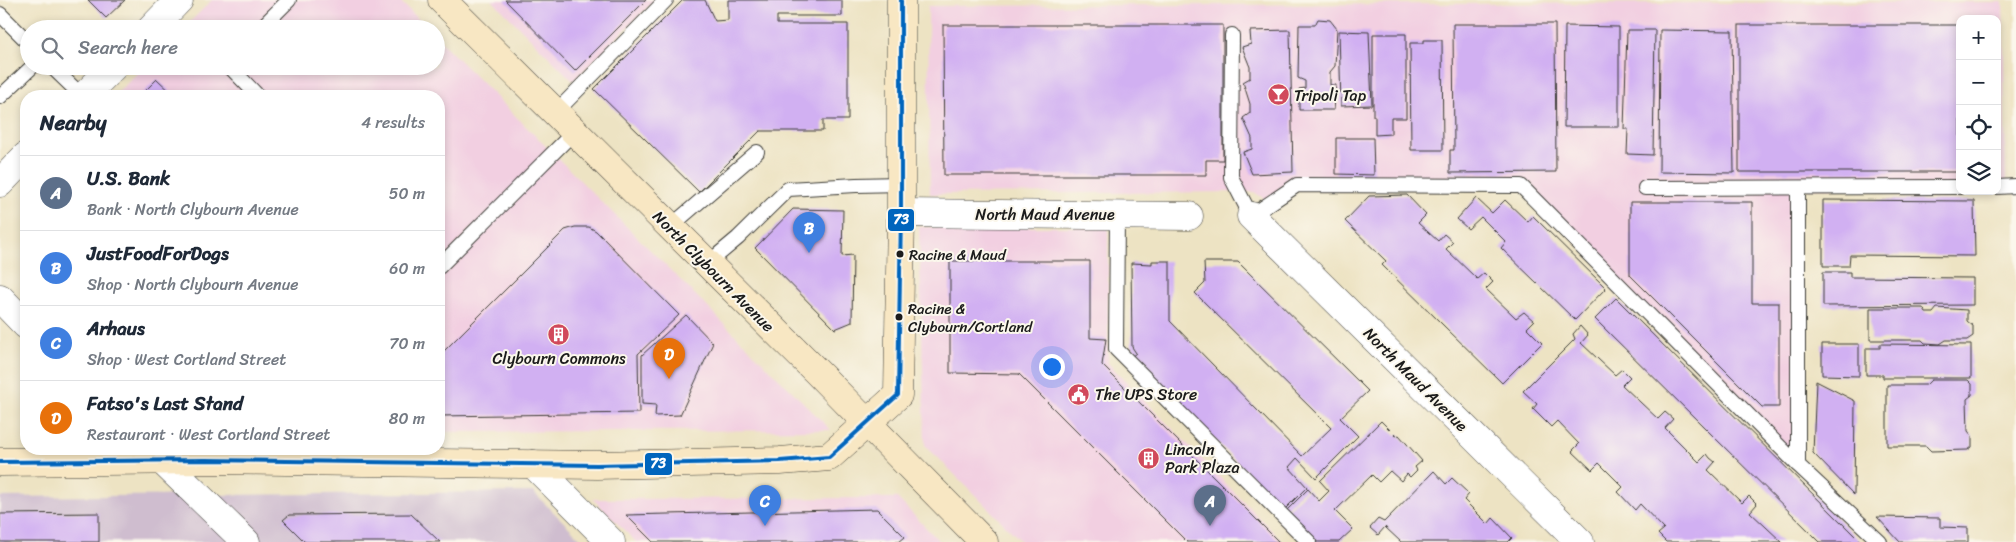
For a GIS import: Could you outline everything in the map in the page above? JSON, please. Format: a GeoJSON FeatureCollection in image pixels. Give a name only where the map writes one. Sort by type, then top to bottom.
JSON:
{"type":"FeatureCollection","features":[{"type":"Feature","properties":{"kind":"main road","name":"North Clybourn Avenue"},"geometry":{"type":"LineString","coordinates":[[442,0],[984,542]]}},
{"type":"Feature","properties":{"kind":"main road"},"geometry":{"type":"LineString","coordinates":[[0,462],[157,455],[205,460],[371,456],[533,464],[780,461],[829,457],[898,395],[901,214],[901,0]]}},
{"type":"Feature","properties":{"kind":"street"},"geometry":{"type":"LineString","coordinates":[[160,20],[179,0]]}},
{"type":"Feature","properties":{"kind":"street"},"geometry":{"type":"LineString","coordinates":[[89,90],[105,75]]}},
{"type":"Feature","properties":{"kind":"street"},"geometry":{"type":"LineString","coordinates":[[0,183],[20,162]]}},
{"type":"Feature","properties":{"kind":"street","name":"North Maud Avenue"},"geometry":{"type":"LineString","coordinates":[[901,214],[1189,216]]}},
{"type":"Feature","properties":{"kind":"street","name":"North Maud Avenue"},"geometry":{"type":"LineString","coordinates":[[1251,216],[1580,542]]}},
{"type":"Feature","properties":{"kind":"street"},"geometry":{"type":"LineString","coordinates":[[0,298],[20,319]]}},
{"type":"Feature","properties":{"kind":"street"},"geometry":{"type":"LineString","coordinates":[[157,455],[246,542]]}},
{"type":"Feature","properties":{"kind":"street"},"geometry":{"type":"LineString","coordinates":[[533,464],[611,542]]}},
{"type":"Feature","properties":{"kind":"lane"},"geometry":{"type":"LineString","coordinates":[[269,20],[289,0]]}},
{"type":"Feature","properties":{"kind":"lane"},"geometry":{"type":"LineString","coordinates":[[445,260],[564,123],[666,0]]}},
{"type":"Feature","properties":{"kind":"lane"},"geometry":{"type":"LineString","coordinates":[[0,14],[20,34]]}},
{"type":"Feature","properties":{"kind":"lane"},"geometry":{"type":"LineString","coordinates":[[1232,35],[1231,177],[1251,216],[1297,185],[1520,186],[1798,465],[1880,542]]}},
{"type":"Feature","properties":{"kind":"lane"},"geometry":{"type":"LineString","coordinates":[[0,97],[23,75]]}},
{"type":"Feature","properties":{"kind":"lane"},"geometry":{"type":"LineString","coordinates":[[61,75],[77,90]]}},
{"type":"Feature","properties":{"kind":"lane"},"geometry":{"type":"LineString","coordinates":[[237,75],[252,90]]}},
{"type":"Feature","properties":{"kind":"lane"},"geometry":{"type":"LineString","coordinates":[[670,227],[757,152]]}},
{"type":"Feature","properties":{"kind":"lane"},"geometry":{"type":"LineString","coordinates":[[707,264],[738,238],[788,189],[901,184]]}},
{"type":"Feature","properties":{"kind":"lane"},"geometry":{"type":"LineString","coordinates":[[2001,187],[2016,186]]}},
{"type":"Feature","properties":{"kind":"lane"},"geometry":{"type":"LineString","coordinates":[[1645,188],[1956,187]]}},
{"type":"Feature","properties":{"kind":"lane"},"geometry":{"type":"LineString","coordinates":[[1798,188],[1798,465]]}},
{"type":"Feature","properties":{"kind":"lane"},"geometry":{"type":"LineString","coordinates":[[1117,214],[1116,349],[1309,542]]}},
{"type":"Feature","properties":{"kind":"shaded area"},"geometry":{"type":"Polygon","coordinates":[[[212,0],[399,0],[419,20],[192,20],[212,0]]]}},
{"type":"Feature","properties":{"kind":"shaded area"},"geometry":{"type":"Polygon","coordinates":[[[492,0],[655,0],[573,81],[492,0]]]}},
{"type":"Feature","properties":{"kind":"shaded area"},"geometry":{"type":"Polygon","coordinates":[[[2003,2],[2006,186],[2001,187],[2001,15],[1956,15],[1956,187],[1798,188],[1798,465],[1520,186],[1293,188],[1271,203],[1254,192],[930,194],[928,6],[2003,2]]]}},
{"type":"Feature","properties":{"kind":"shaded area","name":"Clybourn Commons"},"geometry":{"type":"Polygon","coordinates":[[[445,46],[831,430],[445,432],[445,90],[120,90],[136,75],[445,75],[445,46]]]}},
{"type":"Feature","properties":{"kind":"shaded area","name":"Lincoln Park Plaza"},"geometry":{"type":"Polygon","coordinates":[[[919,227],[1108,227],[1108,363],[1283,542],[1022,542],[925,445],[919,227]]]}},
{"type":"Feature","properties":{"kind":"shaded area"},"geometry":{"type":"Polygon","coordinates":[[[533,492],[584,542],[0,542],[0,497],[533,492]]]}},
{"type":"Feature","properties":{"kind":"shaded area"},"geometry":{"type":"Polygon","coordinates":[[[897,498],[940,542],[636,542],[593,499],[897,498]]]}},
{"type":"Feature","properties":{"kind":"building"},"geometry":{"type":"Polygon","coordinates":[[[88,0],[125,0],[106,18],[88,0]]]}},
{"type":"Feature","properties":{"kind":"building"},"geometry":{"type":"Polygon","coordinates":[[[505,0],[646,0],[575,71],[505,0]]]}},
{"type":"Feature","properties":{"kind":"building"},"geometry":{"type":"Polygon","coordinates":[[[683,0],[705,0],[715,21],[728,20],[728,0],[842,0],[842,16],[777,16],[777,24],[848,24],[848,120],[823,120],[823,131],[760,131],[699,192],[594,89],[683,0]]]}},
{"type":"Feature","properties":{"kind":"building"},"geometry":{"type":"Polygon","coordinates":[[[1318,19],[1330,20],[1337,29],[1335,66],[1330,72],[1330,85],[1336,85],[1334,110],[1299,110],[1299,89],[1305,88],[1305,81],[1298,78],[1299,25],[1315,25],[1318,19]]]}},
{"type":"Feature","properties":{"kind":"building"},"geometry":{"type":"Polygon","coordinates":[[[1453,24],[1555,24],[1556,172],[1450,173],[1450,150],[1454,150],[1453,24]]]}},
{"type":"Feature","properties":{"kind":"building"},"geometry":{"type":"Polygon","coordinates":[[[943,25],[1223,25],[1223,160],[1206,160],[1206,175],[944,175],[943,25]]]}},
{"type":"Feature","properties":{"kind":"building"},"geometry":{"type":"Polygon","coordinates":[[[1739,25],[1956,25],[1956,172],[1739,172],[1739,25]]]}},
{"type":"Feature","properties":{"kind":"building"},"geometry":{"type":"Polygon","coordinates":[[[1565,26],[1619,27],[1619,127],[1564,127],[1565,26]]]}},
{"type":"Feature","properties":{"kind":"building"},"geometry":{"type":"Polygon","coordinates":[[[1290,30],[1293,172],[1252,174],[1243,152],[1252,149],[1252,138],[1243,118],[1250,113],[1250,104],[1243,82],[1250,78],[1250,67],[1242,47],[1251,44],[1250,31],[1290,30]]]}},
{"type":"Feature","properties":{"kind":"building"},"geometry":{"type":"Polygon","coordinates":[[[1627,30],[1655,30],[1653,155],[1627,154],[1628,129],[1624,129],[1627,30]]]}},
{"type":"Feature","properties":{"kind":"building"},"geometry":{"type":"Polygon","coordinates":[[[1660,30],[1732,31],[1734,173],[1659,172],[1660,30]]]}},
{"type":"Feature","properties":{"kind":"building"},"geometry":{"type":"Polygon","coordinates":[[[1339,31],[1369,32],[1372,105],[1341,106],[1339,31]]]}},
{"type":"Feature","properties":{"kind":"building"},"geometry":{"type":"Polygon","coordinates":[[[1373,34],[1406,34],[1406,118],[1391,118],[1391,134],[1375,135],[1375,116],[1373,116],[1373,34]]]}},
{"type":"Feature","properties":{"kind":"building"},"geometry":{"type":"Polygon","coordinates":[[[1424,40],[1442,40],[1443,150],[1411,150],[1410,43],[1424,43],[1424,40]]]}},
{"type":"Feature","properties":{"kind":"building"},"geometry":{"type":"Polygon","coordinates":[[[157,79],[169,90],[146,90],[157,79]]]}},
{"type":"Feature","properties":{"kind":"building"},"geometry":{"type":"Polygon","coordinates":[[[1336,138],[1373,138],[1374,175],[1336,174],[1336,138]]]}},
{"type":"Feature","properties":{"kind":"building"},"geometry":{"type":"Polygon","coordinates":[[[1407,195],[1426,215],[1418,223],[1438,241],[1444,234],[1453,242],[1446,249],[1477,279],[1484,273],[1493,282],[1486,289],[1516,318],[1524,312],[1534,321],[1527,328],[1542,343],[1502,383],[1382,265],[1386,261],[1345,221],[1369,196],[1407,195]]]}},
{"type":"Feature","properties":{"kind":"building"},"geometry":{"type":"Polygon","coordinates":[[[1476,198],[1492,213],[1505,200],[1528,222],[1533,216],[1606,288],[1575,320],[1501,248],[1506,242],[1481,217],[1468,229],[1457,219],[1476,198]]]}},
{"type":"Feature","properties":{"kind":"building"},"geometry":{"type":"Polygon","coordinates":[[[1823,200],[1974,201],[1975,256],[1850,255],[1849,266],[1823,266],[1823,200]]]}},
{"type":"Feature","properties":{"kind":"building"},"geometry":{"type":"Polygon","coordinates":[[[1630,202],[1752,202],[1752,303],[1779,303],[1779,407],[1762,407],[1630,275],[1630,202]]]}},
{"type":"Feature","properties":{"kind":"building"},"geometry":{"type":"Polygon","coordinates":[[[793,209],[843,210],[842,256],[853,255],[852,322],[835,329],[755,248],[793,209]]]}},
{"type":"Feature","properties":{"kind":"building","name":"Clybourn Commons"},"geometry":{"type":"Polygon","coordinates":[[[575,227],[589,227],[596,231],[679,315],[638,354],[639,413],[445,416],[445,350],[565,230],[575,227]]]}},
{"type":"Feature","properties":{"kind":"building","name":"Lincoln Park Plaza"},"geometry":{"type":"Polygon","coordinates":[[[950,261],[1090,261],[1090,338],[1106,339],[1102,365],[1279,542],[1187,542],[1019,374],[950,373],[950,261]]]}},
{"type":"Feature","properties":{"kind":"building"},"geometry":{"type":"Polygon","coordinates":[[[1152,261],[1170,261],[1170,321],[1302,456],[1331,428],[1195,293],[1205,283],[1204,262],[1238,262],[1368,391],[1340,418],[1358,436],[1316,478],[1297,458],[1289,467],[1307,487],[1285,509],[1131,357],[1136,353],[1132,347],[1131,263],[1152,264],[1152,261]]]}},
{"type":"Feature","properties":{"kind":"building"},"geometry":{"type":"Polygon","coordinates":[[[1823,272],[1850,272],[1850,277],[1973,278],[1973,305],[1823,306],[1823,272]]]}},
{"type":"Feature","properties":{"kind":"building"},"geometry":{"type":"Polygon","coordinates":[[[1616,298],[1861,542],[1820,542],[1595,319],[1616,298]]]}},
{"type":"Feature","properties":{"kind":"building"},"geometry":{"type":"Polygon","coordinates":[[[1870,308],[1923,308],[1926,313],[1933,313],[1937,308],[1967,310],[1967,321],[1973,326],[1973,336],[1967,340],[1946,340],[1940,344],[1925,343],[1922,340],[1870,340],[1870,308]]]}},
{"type":"Feature","properties":{"kind":"building"},"geometry":{"type":"Polygon","coordinates":[[[686,315],[713,343],[680,415],[655,416],[656,405],[642,404],[642,355],[686,315]]]}},
{"type":"Feature","properties":{"kind":"building"},"geometry":{"type":"Polygon","coordinates":[[[1580,326],[1588,335],[1581,343],[1615,375],[1622,369],[1630,377],[1622,385],[1658,419],[1665,412],[1673,419],[1665,428],[1699,462],[1707,454],[1715,462],[1708,470],[1742,503],[1749,496],[1757,504],[1750,512],[1782,542],[1666,542],[1658,534],[1664,529],[1640,504],[1635,510],[1618,492],[1623,487],[1599,463],[1592,470],[1572,451],[1579,444],[1557,421],[1551,427],[1533,409],[1537,404],[1523,391],[1575,339],[1573,334],[1580,326]]]}},
{"type":"Feature","properties":{"kind":"building"},"geometry":{"type":"Polygon","coordinates":[[[1822,344],[1859,344],[1859,376],[1822,375],[1822,344]]]}},
{"type":"Feature","properties":{"kind":"building"},"geometry":{"type":"Polygon","coordinates":[[[1880,344],[1971,345],[1971,378],[1883,378],[1883,375],[1866,375],[1866,348],[1880,348],[1880,344]]]}},
{"type":"Feature","properties":{"kind":"building"},"geometry":{"type":"Polygon","coordinates":[[[1931,380],[1968,380],[1972,384],[1972,395],[1967,399],[1968,431],[1972,436],[1972,447],[1968,450],[1931,451],[1926,446],[1887,446],[1887,385],[1926,385],[1931,380]]]}},
{"type":"Feature","properties":{"kind":"building"},"geometry":{"type":"Polygon","coordinates":[[[1816,381],[1855,401],[1854,495],[1813,453],[1816,381]]]}},
{"type":"Feature","properties":{"kind":"building"},"geometry":{"type":"Polygon","coordinates":[[[1381,421],[1396,436],[1399,435],[1422,461],[1415,467],[1417,470],[1410,477],[1407,474],[1401,481],[1390,471],[1379,482],[1372,475],[1335,511],[1353,529],[1339,542],[1317,542],[1286,511],[1308,489],[1319,501],[1329,491],[1320,481],[1381,421]]]}},
{"type":"Feature","properties":{"kind":"building"},"geometry":{"type":"Polygon","coordinates":[[[1434,471],[1446,484],[1452,478],[1469,494],[1464,500],[1488,524],[1493,518],[1512,538],[1508,542],[1401,542],[1385,527],[1378,535],[1370,528],[1378,519],[1384,522],[1434,471]]]}},
{"type":"Feature","properties":{"kind":"building"},"geometry":{"type":"Polygon","coordinates":[[[877,509],[905,537],[899,542],[653,542],[626,515],[877,509]]]}},
{"type":"Feature","properties":{"kind":"building"},"geometry":{"type":"Polygon","coordinates":[[[99,513],[99,542],[0,542],[0,514],[99,513]]]}},
{"type":"Feature","properties":{"kind":"building"},"geometry":{"type":"Polygon","coordinates":[[[411,514],[440,542],[305,542],[283,520],[289,515],[411,514]]]}},
{"type":"Feature","properties":{"kind":"building"},"geometry":{"type":"Polygon","coordinates":[[[1877,517],[1940,518],[1940,527],[1968,528],[1968,542],[1900,542],[1877,517]]]}},
{"type":"Feature","properties":{"kind":"transit line","name":"73"},"geometry":{"type":"LineString","coordinates":[[0,462],[205,460],[597,465],[780,461],[829,457],[898,395],[901,213],[901,0]]}},
{"type":"Feature","properties":{"kind":"place","name":"Tripoli Tap"},"geometry":{"type":"Point","coordinates":[1278,95]}},
{"type":"Feature","properties":{"kind":"place","name":"JustFoodForDogs"},"geometry":{"type":"Point","coordinates":[809,253]}},
{"type":"Feature","properties":{"kind":"place","name":"Racine & Maud"},"geometry":{"type":"Point","coordinates":[900,254]}},
{"type":"Feature","properties":{"kind":"place","name":"Racine & Clybourn/Cortland"},"geometry":{"type":"Point","coordinates":[899,317]}},
{"type":"Feature","properties":{"kind":"place","name":"Clybourn Commons"},"geometry":{"type":"Point","coordinates":[559,334]}},
{"type":"Feature","properties":{"kind":"place","name":"Fatso's Last Stand"},"geometry":{"type":"Point","coordinates":[669,379]}},
{"type":"Feature","properties":{"kind":"place","name":"The UPS Store"},"geometry":{"type":"Point","coordinates":[1079,394]}},
{"type":"Feature","properties":{"kind":"place","name":"Lincoln Park Plaza"},"geometry":{"type":"Point","coordinates":[1149,458]}},
{"type":"Feature","properties":{"kind":"place","name":"Arhaus"},"geometry":{"type":"Point","coordinates":[765,526]}},
{"type":"Feature","properties":{"kind":"place","name":"U.S. Bank"},"geometry":{"type":"Point","coordinates":[1210,526]}}]}
